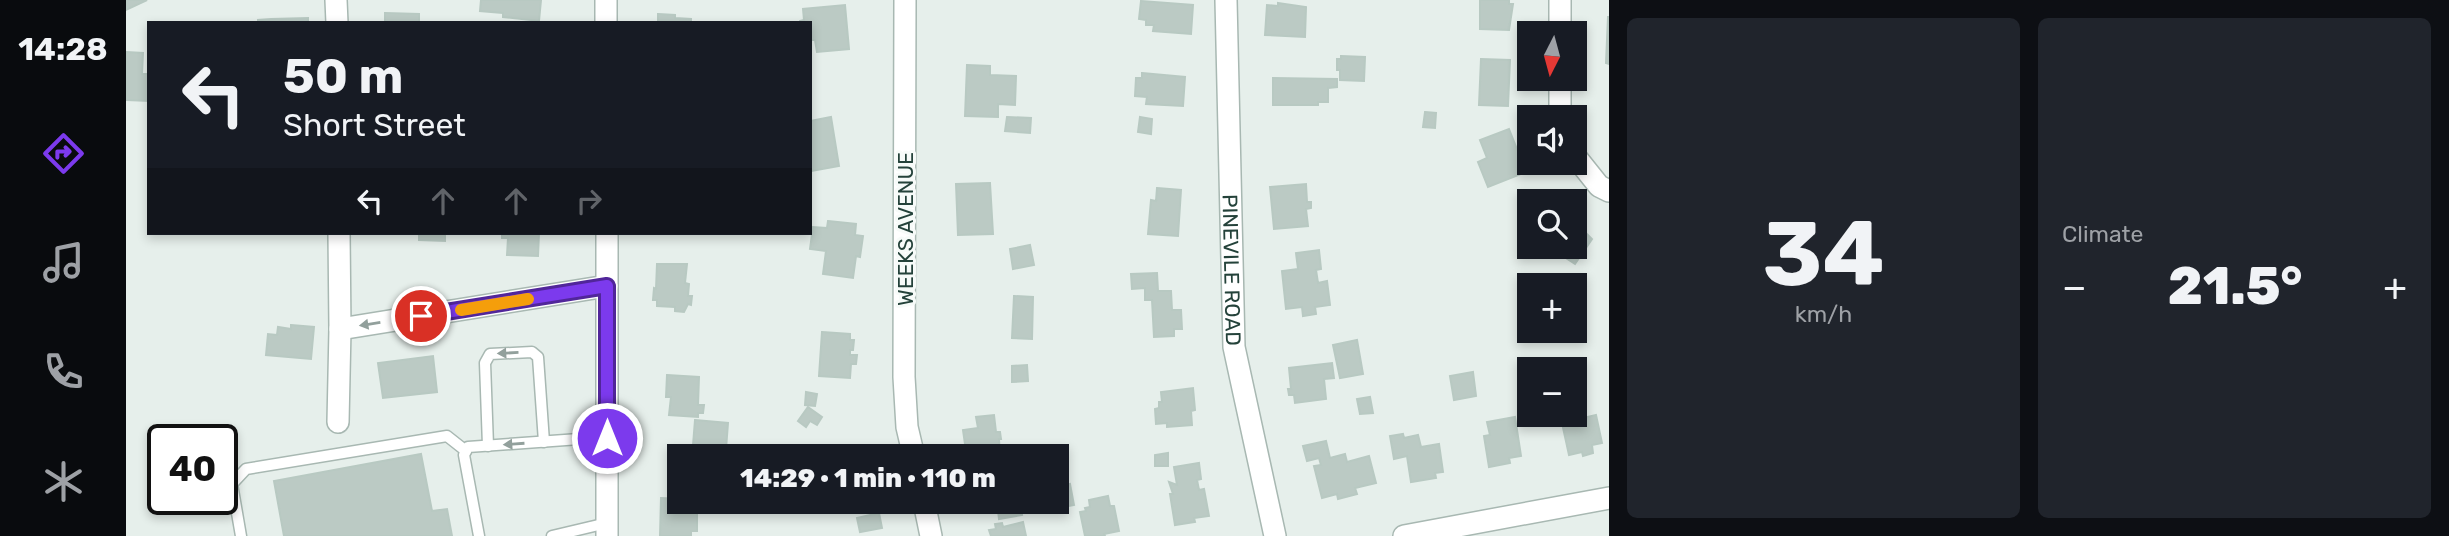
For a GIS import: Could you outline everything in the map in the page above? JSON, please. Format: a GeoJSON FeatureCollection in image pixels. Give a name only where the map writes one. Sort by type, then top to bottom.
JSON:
{"type":"FeatureCollection","features":[{"type":"Feature","properties":{"kind":"street"},"geometry":{"type":"LineString","coordinates":[[336,0],[337,21]]}},
{"type":"Feature","properties":{"kind":"street"},"geometry":{"type":"LineString","coordinates":[[606,0],[606,21]]}},
{"type":"Feature","properties":{"kind":"street","name":"WEEKS AVENUE"},"geometry":{"type":"LineString","coordinates":[[905,0],[904,377],[907,427],[911,444]]}},
{"type":"Feature","properties":{"kind":"street","name":"PINEVILE ROAD"},"geometry":{"type":"LineString","coordinates":[[1226,0],[1234,347],[1275,536]]}},
{"type":"Feature","properties":{"kind":"street"},"geometry":{"type":"LineString","coordinates":[[1560,0],[1560,21]]}},
{"type":"Feature","properties":{"kind":"street"},"geometry":{"type":"LineString","coordinates":[[1587,171],[1599,186],[1609,191]]}},
{"type":"Feature","properties":{"kind":"street"},"geometry":{"type":"LineString","coordinates":[[338,422],[339,235]]}},
{"type":"Feature","properties":{"kind":"street"},"geometry":{"type":"LineString","coordinates":[[607,235],[607,530]]}},
{"type":"Feature","properties":{"kind":"street"},"geometry":{"type":"LineString","coordinates":[[340,329],[607,286]]}},
{"type":"Feature","properties":{"kind":"street"},"geometry":{"type":"LineString","coordinates":[[1404,536],[1609,498]]}},
{"type":"Feature","properties":{"kind":"street"},"geometry":{"type":"LineString","coordinates":[[926,514],[931,536]]}},
{"type":"Feature","properties":{"kind":"lane"},"geometry":{"type":"LineString","coordinates":[[488,446],[485,363],[490,354],[531,352],[538,357],[544,442]]}},
{"type":"Feature","properties":{"kind":"lane"},"geometry":{"type":"LineString","coordinates":[[241,536],[232,484],[246,470],[447,436],[466,451]]}},
{"type":"Feature","properties":{"kind":"lane"},"geometry":{"type":"LineString","coordinates":[[479,536],[464,455],[468,447],[607,438]]}},
{"type":"Feature","properties":{"kind":"lane"},"geometry":{"type":"LineString","coordinates":[[552,536],[607,530]]}},
{"type":"Feature","properties":{"kind":"building"},"geometry":{"type":"Polygon","coordinates":[[[126,0],[147,0],[126,10],[126,0]]]}},
{"type":"Feature","properties":{"kind":"building"},"geometry":{"type":"Polygon","coordinates":[[[481,0],[541,0],[539,21],[480,11],[481,0]]]}},
{"type":"Feature","properties":{"kind":"building"},"geometry":{"type":"Polygon","coordinates":[[[1480,0],[1509,0],[1509,4],[1513,4],[1509,30],[1480,29],[1480,0]]]}},
{"type":"Feature","properties":{"kind":"building"},"geometry":{"type":"Polygon","coordinates":[[[1141,1],[1193,5],[1191,34],[1153,31],[1154,25],[1146,25],[1146,20],[1139,19],[1141,1]]]}},
{"type":"Feature","properties":{"kind":"building"},"geometry":{"type":"Polygon","coordinates":[[[1278,3],[1306,7],[1305,37],[1265,35],[1267,5],[1278,6],[1278,3]]]}},
{"type":"Feature","properties":{"kind":"building"},"geometry":{"type":"Polygon","coordinates":[[[845,5],[849,49],[817,52],[815,40],[812,40],[812,21],[800,21],[804,20],[803,9],[845,5]]]}},
{"type":"Feature","properties":{"kind":"building"},"geometry":{"type":"Polygon","coordinates":[[[385,13],[419,14],[419,21],[385,21],[385,13]]]}},
{"type":"Feature","properties":{"kind":"building"},"geometry":{"type":"Polygon","coordinates":[[[658,14],[691,19],[691,21],[658,21],[658,14]]]}},
{"type":"Feature","properties":{"kind":"building"},"geometry":{"type":"Polygon","coordinates":[[[1609,17],[1609,64],[1606,63],[1609,17]]]}},
{"type":"Feature","properties":{"kind":"building"},"geometry":{"type":"Polygon","coordinates":[[[308,18],[308,21],[258,21],[258,20],[308,18]]]}},
{"type":"Feature","properties":{"kind":"building"},"geometry":{"type":"Polygon","coordinates":[[[126,52],[143,53],[142,74],[147,74],[147,101],[126,100],[126,52]]]}},
{"type":"Feature","properties":{"kind":"building"},"geometry":{"type":"Polygon","coordinates":[[[1341,56],[1365,57],[1364,81],[1340,80],[1337,59],[1341,59],[1341,56]]]}},
{"type":"Feature","properties":{"kind":"building"},"geometry":{"type":"Polygon","coordinates":[[[1481,59],[1510,60],[1508,106],[1479,105],[1481,59]]]}},
{"type":"Feature","properties":{"kind":"building"},"geometry":{"type":"Polygon","coordinates":[[[967,65],[990,66],[990,75],[1016,76],[1015,105],[998,104],[998,117],[965,116],[967,65]]]}},
{"type":"Feature","properties":{"kind":"building"},"geometry":{"type":"Polygon","coordinates":[[[1142,73],[1185,77],[1183,106],[1146,104],[1147,97],[1135,96],[1136,78],[1142,78],[1142,73]]]}},
{"type":"Feature","properties":{"kind":"building"},"geometry":{"type":"Polygon","coordinates":[[[1273,78],[1337,79],[1337,87],[1328,88],[1328,102],[1318,102],[1318,105],[1273,105],[1273,78]]]}},
{"type":"Feature","properties":{"kind":"building"},"geometry":{"type":"Polygon","coordinates":[[[1425,112],[1436,113],[1435,128],[1423,127],[1425,112]]]}},
{"type":"Feature","properties":{"kind":"building"},"geometry":{"type":"Polygon","coordinates":[[[831,117],[839,166],[812,171],[812,121],[831,117]]]}},
{"type":"Feature","properties":{"kind":"building"},"geometry":{"type":"Polygon","coordinates":[[[1007,117],[1031,118],[1030,133],[1005,131],[1007,117]]]}},
{"type":"Feature","properties":{"kind":"building"},"geometry":{"type":"Polygon","coordinates":[[[1140,117],[1152,119],[1151,134],[1138,132],[1140,117]]]}},
{"type":"Feature","properties":{"kind":"building"},"geometry":{"type":"Polygon","coordinates":[[[1509,129],[1517,149],[1518,175],[1488,187],[1478,162],[1487,158],[1480,140],[1509,129]]]}},
{"type":"Feature","properties":{"kind":"building"},"geometry":{"type":"Polygon","coordinates":[[[990,183],[993,234],[958,235],[956,184],[990,183]]]}},
{"type":"Feature","properties":{"kind":"building"},"geometry":{"type":"Polygon","coordinates":[[[1306,184],[1307,202],[1311,202],[1311,208],[1306,209],[1308,226],[1274,229],[1270,187],[1306,184]]]}},
{"type":"Feature","properties":{"kind":"building"},"geometry":{"type":"Polygon","coordinates":[[[1157,188],[1181,190],[1178,236],[1148,234],[1151,200],[1156,201],[1157,188]]]}},
{"type":"Feature","properties":{"kind":"building"},"geometry":{"type":"Polygon","coordinates":[[[828,221],[856,224],[855,235],[863,236],[860,257],[856,256],[853,278],[823,274],[826,251],[810,249],[813,227],[827,228],[828,221]]]}},
{"type":"Feature","properties":{"kind":"building"},"geometry":{"type":"Polygon","coordinates":[[[1587,234],[1592,239],[1587,246],[1587,234]]]}},
{"type":"Feature","properties":{"kind":"building"},"geometry":{"type":"Polygon","coordinates":[[[419,235],[445,235],[445,241],[419,240],[419,235]]]}},
{"type":"Feature","properties":{"kind":"building"},"geometry":{"type":"Polygon","coordinates":[[[502,235],[539,235],[538,256],[507,255],[508,238],[502,238],[502,235]]]}},
{"type":"Feature","properties":{"kind":"building"},"geometry":{"type":"Polygon","coordinates":[[[1030,245],[1034,265],[1013,269],[1010,249],[1030,245]]]}},
{"type":"Feature","properties":{"kind":"building"},"geometry":{"type":"Polygon","coordinates":[[[1319,250],[1321,269],[1316,270],[1318,283],[1327,281],[1330,305],[1315,307],[1316,314],[1303,316],[1302,307],[1286,309],[1282,271],[1298,269],[1296,253],[1319,250]]]}},
{"type":"Feature","properties":{"kind":"building"},"geometry":{"type":"Polygon","coordinates":[[[657,264],[687,264],[685,283],[689,284],[688,296],[692,296],[691,305],[688,304],[684,312],[675,311],[675,307],[657,306],[657,300],[653,300],[657,264]]]}},
{"type":"Feature","properties":{"kind":"building"},"geometry":{"type":"Polygon","coordinates":[[[1157,273],[1158,291],[1171,291],[1172,310],[1181,310],[1182,329],[1174,329],[1174,336],[1154,337],[1152,300],[1145,300],[1145,288],[1132,289],[1131,274],[1157,273]]]}},
{"type":"Feature","properties":{"kind":"building"},"geometry":{"type":"Polygon","coordinates":[[[1014,296],[1033,297],[1032,339],[1012,338],[1014,296]]]}},
{"type":"Feature","properties":{"kind":"building"},"geometry":{"type":"Polygon","coordinates":[[[291,325],[314,327],[311,359],[266,355],[268,334],[277,335],[278,327],[291,329],[291,325]]]}},
{"type":"Feature","properties":{"kind":"building"},"geometry":{"type":"Polygon","coordinates":[[[822,332],[850,334],[850,340],[854,340],[850,355],[857,355],[856,364],[851,364],[850,378],[819,376],[822,332]]]}},
{"type":"Feature","properties":{"kind":"building"},"geometry":{"type":"Polygon","coordinates":[[[1357,340],[1363,374],[1340,378],[1333,345],[1357,340]]]}},
{"type":"Feature","properties":{"kind":"building"},"geometry":{"type":"Polygon","coordinates":[[[433,356],[437,392],[383,398],[378,363],[433,356]]]}},
{"type":"Feature","properties":{"kind":"building"},"geometry":{"type":"Polygon","coordinates":[[[1332,363],[1334,378],[1324,379],[1326,399],[1295,403],[1294,395],[1289,395],[1289,368],[1332,363]]]}},
{"type":"Feature","properties":{"kind":"building"},"geometry":{"type":"Polygon","coordinates":[[[1027,365],[1028,381],[1012,382],[1012,366],[1027,365]]]}},
{"type":"Feature","properties":{"kind":"building"},"geometry":{"type":"Polygon","coordinates":[[[1473,372],[1476,396],[1454,400],[1450,376],[1473,372]]]}},
{"type":"Feature","properties":{"kind":"building"},"geometry":{"type":"Polygon","coordinates":[[[667,375],[699,377],[698,405],[704,405],[703,413],[698,413],[698,417],[669,415],[671,397],[666,397],[667,375]]]}},
{"type":"Feature","properties":{"kind":"building"},"geometry":{"type":"Polygon","coordinates":[[[1193,388],[1195,410],[1191,411],[1192,425],[1167,427],[1167,423],[1156,424],[1155,409],[1159,408],[1159,402],[1162,402],[1161,392],[1193,388]]]}},
{"type":"Feature","properties":{"kind":"building"},"geometry":{"type":"Polygon","coordinates":[[[806,392],[817,394],[815,406],[805,405],[806,392]]]}},
{"type":"Feature","properties":{"kind":"building"},"geometry":{"type":"Polygon","coordinates":[[[1370,397],[1373,413],[1360,414],[1357,399],[1370,397]]]}},
{"type":"Feature","properties":{"kind":"building"},"geometry":{"type":"Polygon","coordinates":[[[808,407],[822,417],[817,425],[810,421],[806,427],[798,421],[808,407]]]}},
{"type":"Feature","properties":{"kind":"building"},"geometry":{"type":"Polygon","coordinates":[[[994,415],[996,432],[1000,432],[999,444],[965,444],[963,430],[978,428],[976,417],[994,415]]]}},
{"type":"Feature","properties":{"kind":"building"},"geometry":{"type":"Polygon","coordinates":[[[1596,415],[1602,443],[1592,445],[1593,453],[1583,456],[1582,452],[1569,455],[1563,427],[1587,427],[1587,417],[1596,415]]]}},
{"type":"Feature","properties":{"kind":"building"},"geometry":{"type":"Polygon","coordinates":[[[1515,417],[1521,456],[1509,458],[1510,463],[1489,467],[1484,436],[1490,435],[1487,422],[1515,417]]]}},
{"type":"Feature","properties":{"kind":"building"},"geometry":{"type":"Polygon","coordinates":[[[695,420],[728,423],[726,444],[693,444],[695,420]]]}},
{"type":"Feature","properties":{"kind":"building"},"geometry":{"type":"Polygon","coordinates":[[[1403,434],[1404,438],[1418,435],[1421,447],[1439,444],[1443,472],[1435,473],[1436,478],[1411,482],[1407,456],[1394,459],[1390,436],[1403,434]]]}},
{"type":"Feature","properties":{"kind":"building"},"geometry":{"type":"Polygon","coordinates":[[[1326,441],[1330,458],[1345,454],[1347,462],[1369,456],[1376,483],[1355,488],[1357,494],[1338,499],[1337,494],[1322,498],[1314,466],[1321,465],[1319,458],[1307,461],[1303,446],[1326,441]]]}},
{"type":"Feature","properties":{"kind":"building"},"geometry":{"type":"Polygon","coordinates":[[[1168,453],[1168,466],[1155,466],[1155,455],[1168,453]]]}},
{"type":"Feature","properties":{"kind":"building"},"geometry":{"type":"Polygon","coordinates":[[[421,454],[432,511],[447,509],[452,536],[284,536],[274,481],[421,454]]]}},
{"type":"Feature","properties":{"kind":"building"},"geometry":{"type":"Polygon","coordinates":[[[1199,463],[1201,479],[1197,480],[1199,490],[1204,489],[1209,516],[1194,518],[1195,522],[1175,525],[1170,494],[1173,494],[1169,482],[1177,485],[1174,467],[1199,463]]]}},
{"type":"Feature","properties":{"kind":"building"},"geometry":{"type":"Polygon","coordinates":[[[1069,484],[1074,505],[1069,506],[1069,484]]]}},
{"type":"Feature","properties":{"kind":"building"},"geometry":{"type":"Polygon","coordinates":[[[1108,496],[1110,506],[1114,506],[1119,531],[1104,534],[1105,536],[1085,536],[1080,512],[1090,507],[1089,500],[1108,496]]]}},
{"type":"Feature","properties":{"kind":"building"},"geometry":{"type":"Polygon","coordinates":[[[661,498],[667,498],[667,514],[697,514],[697,531],[691,531],[691,536],[660,536],[661,498]]]}},
{"type":"Feature","properties":{"kind":"building"},"geometry":{"type":"Polygon","coordinates":[[[879,514],[882,528],[860,532],[857,518],[879,514]]]}},
{"type":"Feature","properties":{"kind":"building"},"geometry":{"type":"Polygon","coordinates":[[[998,514],[1022,514],[1022,515],[999,519],[998,514]]]}},
{"type":"Feature","properties":{"kind":"building"},"geometry":{"type":"Polygon","coordinates":[[[1023,522],[1026,536],[991,536],[989,530],[996,529],[995,524],[1002,523],[1003,527],[1023,522]]]}},
{"type":"Feature","properties":{"kind":"slow traffic"},"geometry":{"type":"LineString","coordinates":[[461,310],[528,299]]}},
{"type":"Feature","properties":{"kind":"route"},"geometry":{"type":"LineString","coordinates":[[421,316],[607,286],[607,438]]}}]}
